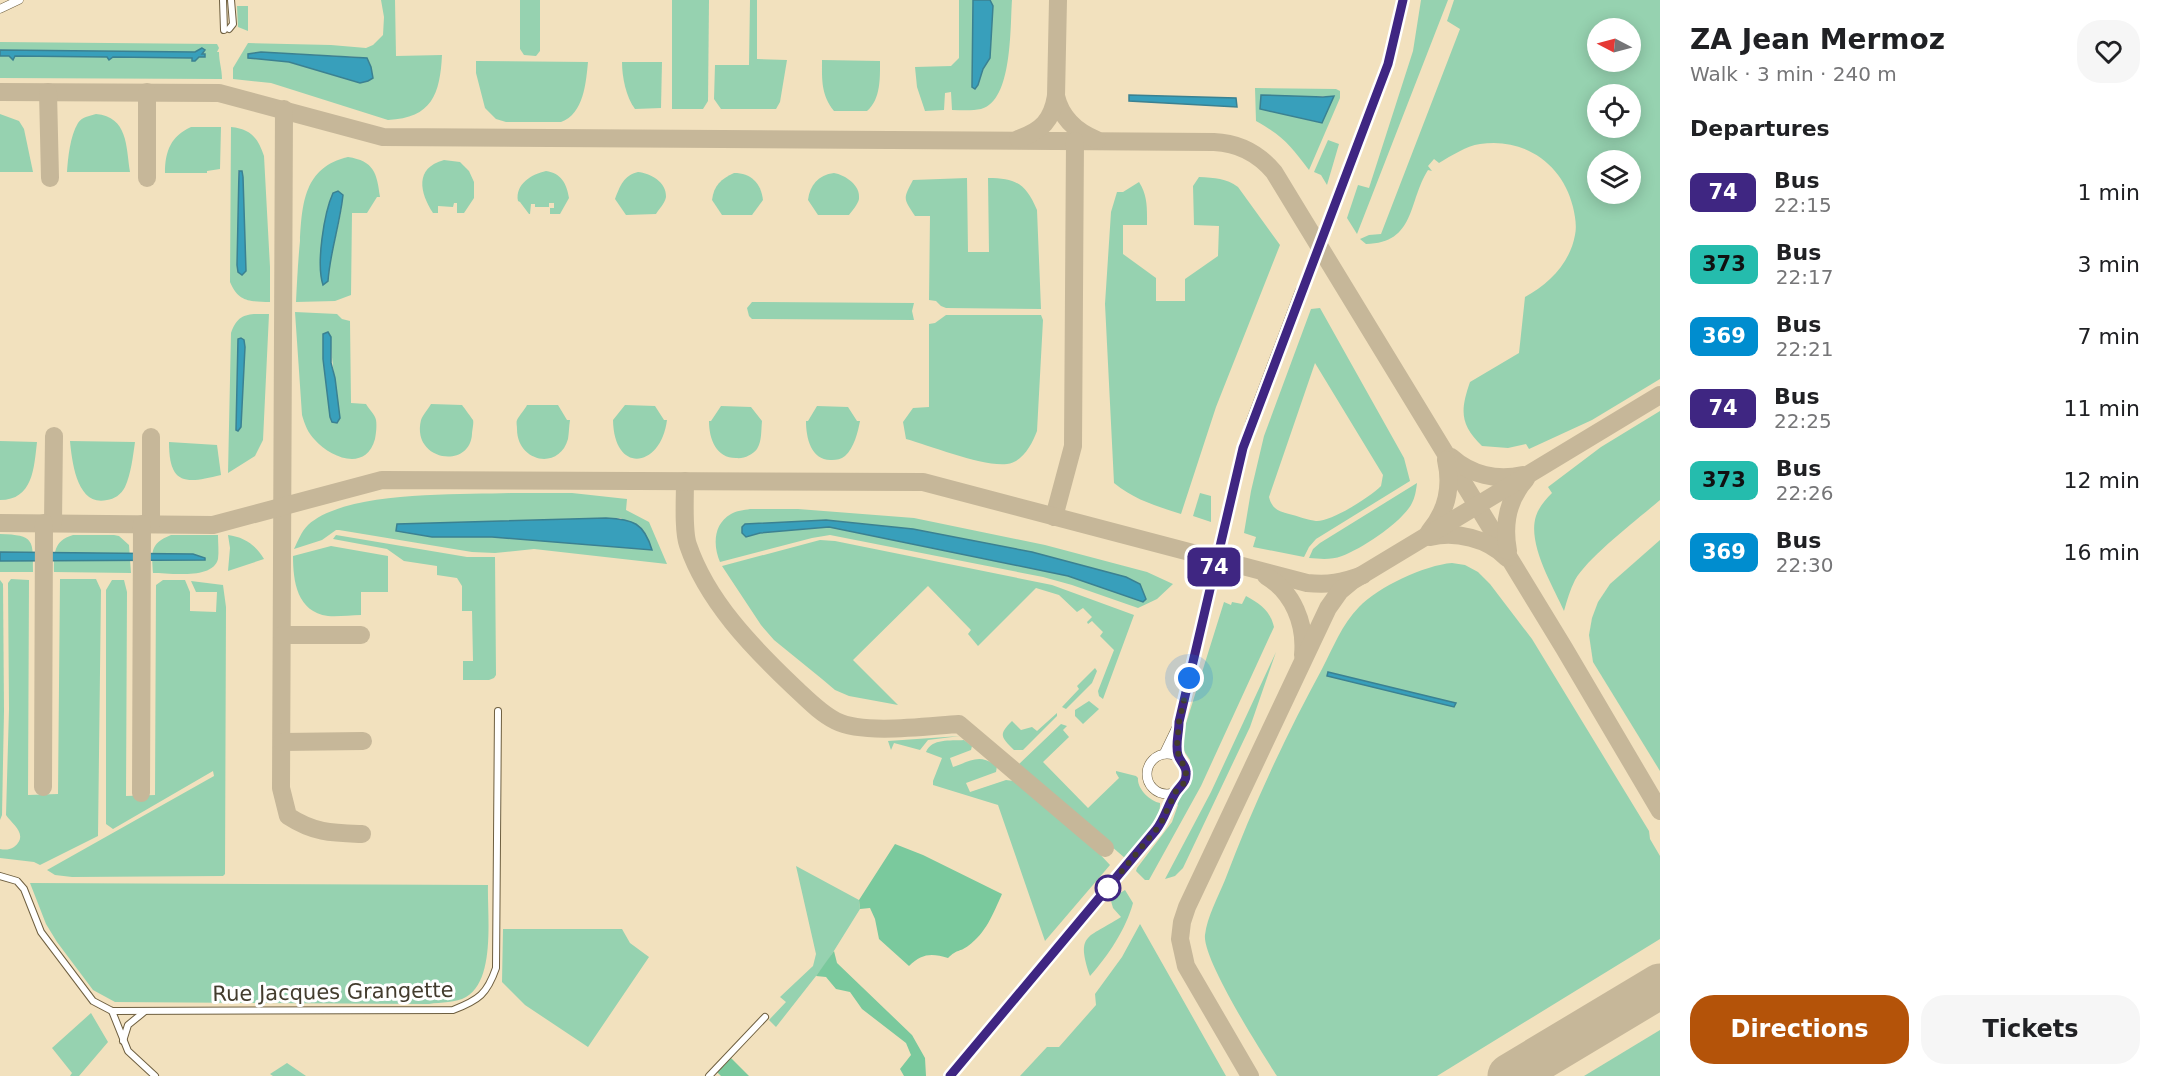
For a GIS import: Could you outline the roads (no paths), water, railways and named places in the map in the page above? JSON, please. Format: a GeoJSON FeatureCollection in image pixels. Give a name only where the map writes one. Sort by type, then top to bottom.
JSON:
{"type":"FeatureCollection","features":[{"type":"Feature","properties":{"kind":"main road"},"geometry":{"type":"LineString","coordinates":[[1338,195],[1388,64],[1403,0]]}},
{"type":"Feature","properties":{"kind":"main road"},"geometry":{"type":"LineString","coordinates":[[1225,520],[1251,421],[1300,291]]}},
{"type":"Feature","properties":{"kind":"main road"},"geometry":{"type":"LineString","coordinates":[[950,1076],[1156,830],[1176,791],[1184,783],[1185,767],[1179,758],[1177,746],[1179,722],[1207,599]]}},
{"type":"Feature","properties":{"kind":"main road"},"geometry":{"type":"LineString","coordinates":[[1165,816],[1164,802],[1159,792],[1150,784],[1147,772],[1151,762],[1164,754],[1179,722]]}},
{"type":"Feature","properties":{"kind":"main road"},"geometry":{"type":"LineString","coordinates":[[1164,754],[1179,758]]}},
{"type":"Feature","properties":{"kind":"main road"},"geometry":{"type":"LineString","coordinates":[[1159,792],[1168,794],[1176,791]]}},
{"type":"Feature","properties":{"kind":"street"},"geometry":{"type":"LineString","coordinates":[[0,9],[19,0]]}},
{"type":"Feature","properties":{"kind":"street"},"geometry":{"type":"LineString","coordinates":[[223,2],[227,30],[233,24],[231,2]]}},
{"type":"Feature","properties":{"kind":"street","name":"Rue Jacques Grangette"},"geometry":{"type":"LineString","coordinates":[[112,1011],[453,1010],[475,1002],[490,986],[495,968],[498,711]]}},
{"type":"Feature","properties":{"kind":"street"},"geometry":{"type":"LineString","coordinates":[[0,876],[16,881],[24,889],[41,932],[93,1001],[112,1011],[128,1051],[155,1076]]}},
{"type":"Feature","properties":{"kind":"street"},"geometry":{"type":"LineString","coordinates":[[123,1041],[128,1025],[145,1011]]}},
{"type":"Feature","properties":{"kind":"street"},"geometry":{"type":"LineString","coordinates":[[709,1076],[765,1017]]}},
{"type":"Feature","properties":{"kind":"water"},"geometry":{"type":"Polygon","coordinates":[[[973,0],[990,0],[993,6],[990,58],[975,89],[972,87],[973,0]]]}},
{"type":"Feature","properties":{"kind":"water"},"geometry":{"type":"Polygon","coordinates":[[[202,48],[205,50],[202,54],[205,54],[205,57],[199,57],[195,61],[192,61],[192,58],[113,57],[109,60],[107,57],[15,56],[13,60],[9,56],[0,56],[0,50],[195,52],[202,48]]]}},
{"type":"Feature","properties":{"kind":"water"},"geometry":{"type":"Polygon","coordinates":[[[261,52],[367,58],[373,78],[360,83],[289,62],[248,58],[248,54],[261,52]]]}},
{"type":"Feature","properties":{"kind":"water"},"geometry":{"type":"Polygon","coordinates":[[[1129,95],[1236,98],[1237,107],[1129,101],[1129,95]]]}},
{"type":"Feature","properties":{"kind":"water"},"geometry":{"type":"Polygon","coordinates":[[[1261,95],[1334,96],[1322,123],[1260,109],[1261,95]]]}},
{"type":"Feature","properties":{"kind":"water"},"geometry":{"type":"Polygon","coordinates":[[[239,171],[242,171],[243,177],[246,271],[242,275],[238,272],[237,265],[239,171]]]}},
{"type":"Feature","properties":{"kind":"water"},"geometry":{"type":"Polygon","coordinates":[[[338,191],[343,195],[342,206],[328,281],[323,285],[320,265],[324,225],[333,193],[338,191]]]}},
{"type":"Feature","properties":{"kind":"water"},"geometry":{"type":"Polygon","coordinates":[[[328,332],[331,337],[331,363],[340,418],[337,423],[332,422],[330,417],[323,359],[323,334],[328,332]]]}},
{"type":"Feature","properties":{"kind":"water"},"geometry":{"type":"Polygon","coordinates":[[[238,339],[244,340],[245,347],[241,427],[238,431],[236,430],[238,339]]]}},
{"type":"Feature","properties":{"kind":"water"},"geometry":{"type":"Polygon","coordinates":[[[606,518],[636,524],[645,534],[652,550],[492,537],[432,537],[396,531],[397,524],[606,518]]]}},
{"type":"Feature","properties":{"kind":"water"},"geometry":{"type":"Polygon","coordinates":[[[826,520],[913,529],[1032,552],[1126,577],[1140,584],[1146,599],[1143,602],[1068,576],[829,527],[760,533],[746,537],[742,533],[742,527],[745,524],[826,520]]]}},
{"type":"Feature","properties":{"kind":"water"},"geometry":{"type":"Polygon","coordinates":[[[0,552],[193,554],[205,560],[0,561],[0,552]]]}},
{"type":"Feature","properties":{"kind":"water"},"geometry":{"type":"Polygon","coordinates":[[[1328,672],[1456,703],[1454,707],[1327,676],[1328,672]]]}},
{"type":"Feature","properties":{"kind":"tunnel"},"geometry":{"type":"LineString","coordinates":[[1300,291],[1338,195]]}},
{"type":"Feature","properties":{"kind":"tunnel"},"geometry":{"type":"LineString","coordinates":[[1207,599],[1225,520]]}}]}
